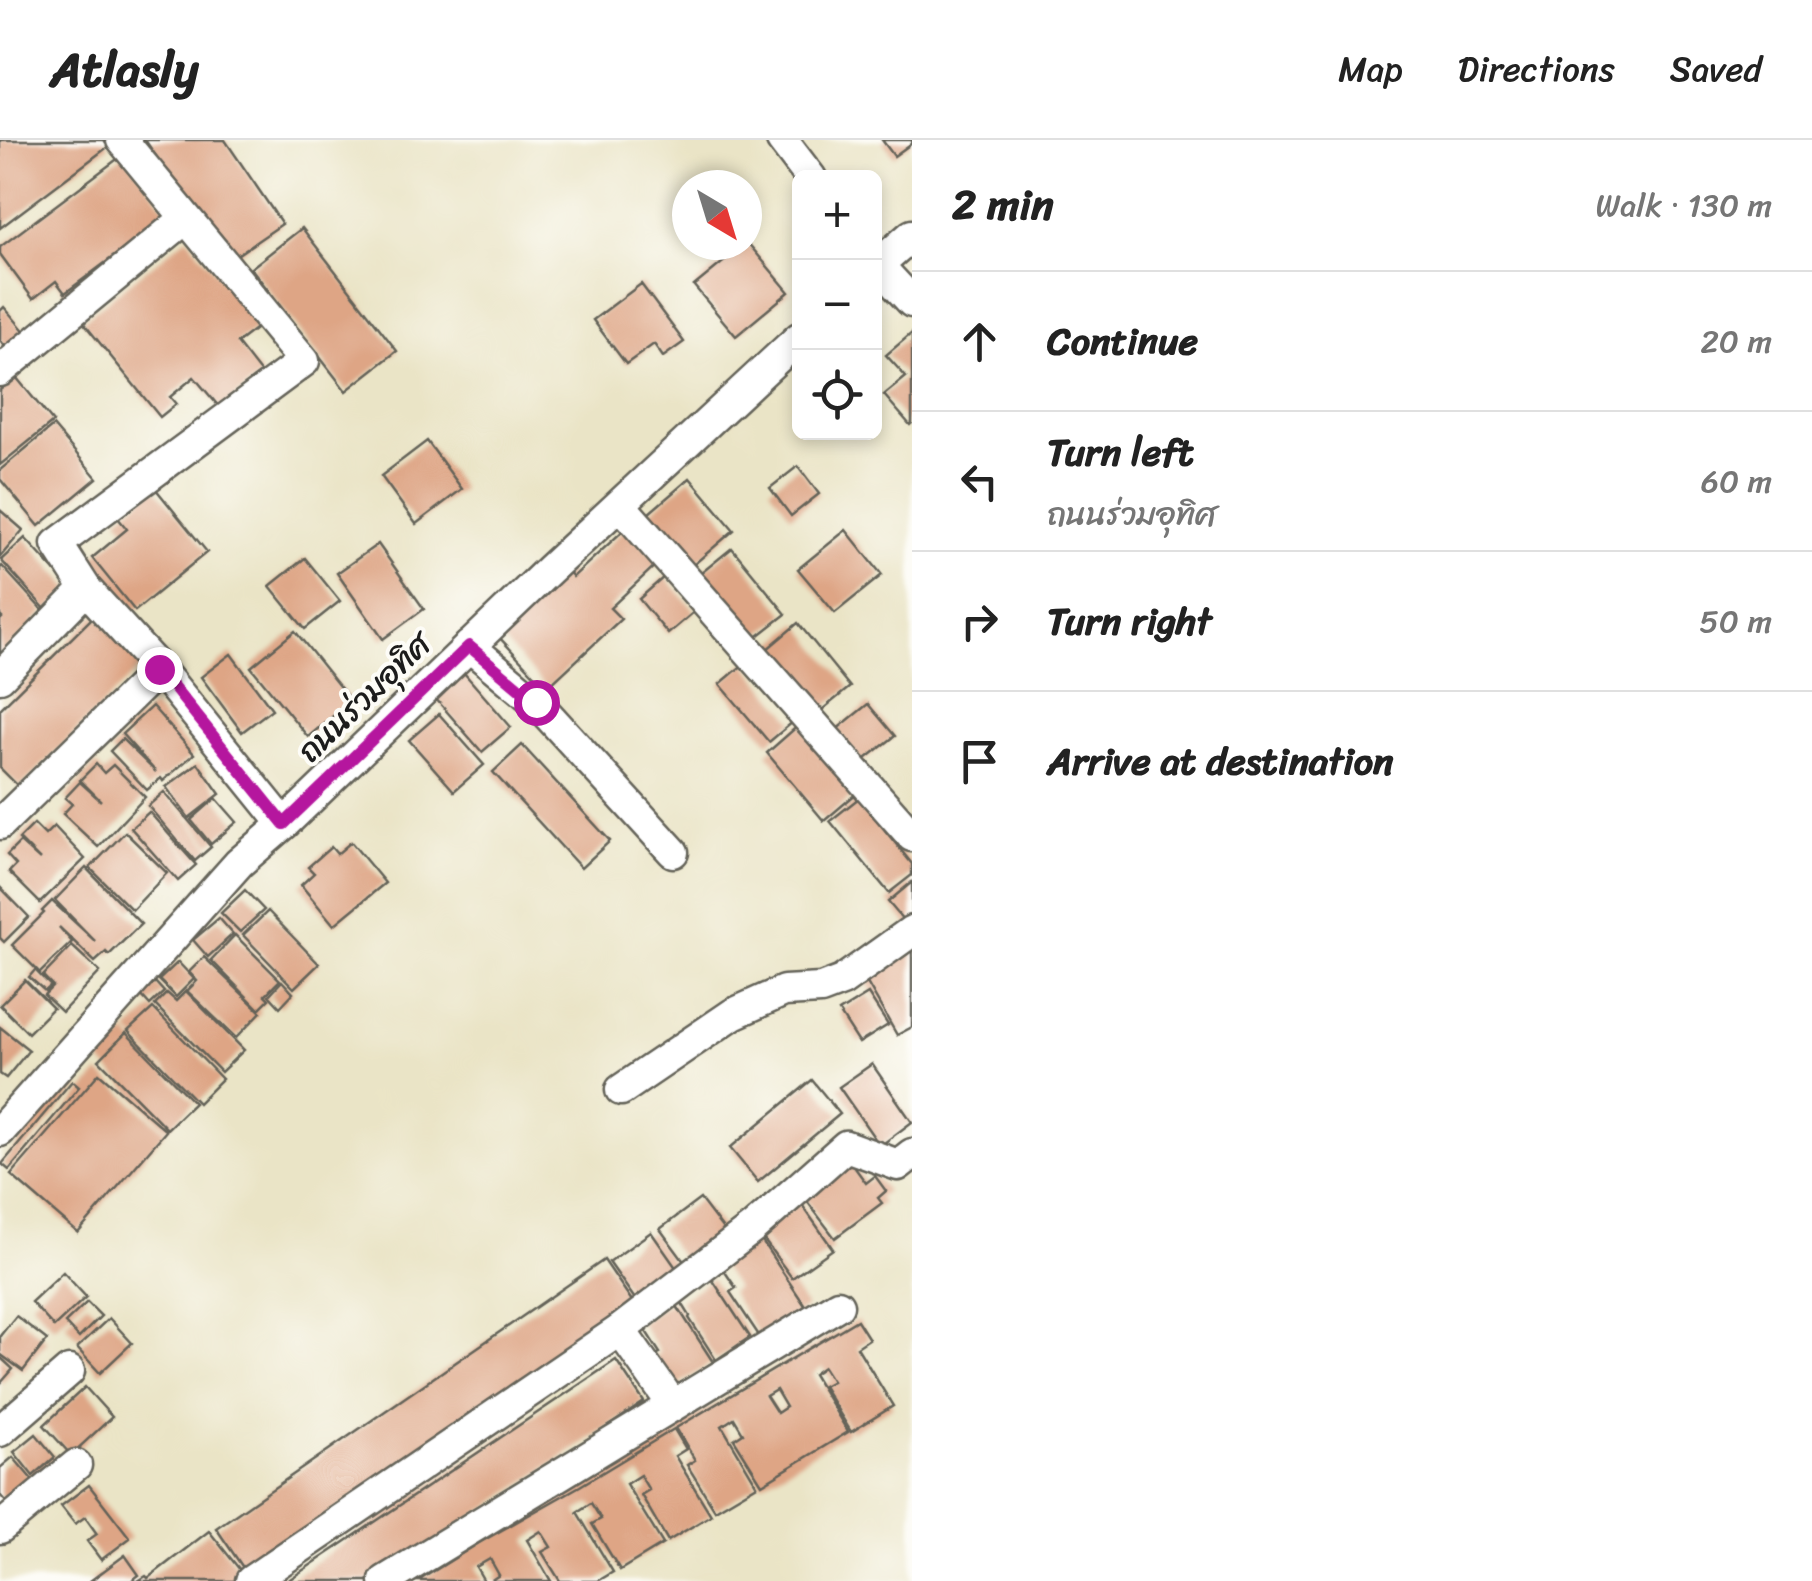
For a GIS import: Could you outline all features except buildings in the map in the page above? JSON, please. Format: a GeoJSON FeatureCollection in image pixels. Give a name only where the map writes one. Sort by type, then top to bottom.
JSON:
{"type":"FeatureCollection","features":[{"type":"Feature","properties":{"kind":"street"},"geometry":{"type":"LineString","coordinates":[[122,140],[304,361],[56,544],[86,589],[159,669],[284,824]]}},
{"type":"Feature","properties":{"kind":"street"},"geometry":{"type":"LineString","coordinates":[[782,140],[805,170]]}},
{"type":"Feature","properties":{"kind":"street"},"geometry":{"type":"LineString","coordinates":[[0,371],[185,219]]}},
{"type":"Feature","properties":{"kind":"street"},"geometry":{"type":"LineString","coordinates":[[882,260],[912,235]]}},
{"type":"Feature","properties":{"kind":"street"},"geometry":{"type":"LineString","coordinates":[[882,271],[912,302]]}},
{"type":"Feature","properties":{"kind":"street","name":"ถนนร่วมอุทิศ"},"geometry":{"type":"LineString","coordinates":[[0,1130],[238,863],[792,345]]}},
{"type":"Feature","properties":{"kind":"street"},"geometry":{"type":"LineString","coordinates":[[620,504],[912,836]]}},
{"type":"Feature","properties":{"kind":"street"},"geometry":{"type":"LineString","coordinates":[[0,677],[86,589]]}},
{"type":"Feature","properties":{"kind":"street"},"geometry":{"type":"LineString","coordinates":[[469,646],[536,702],[673,852]]}},
{"type":"Feature","properties":{"kind":"street"},"geometry":{"type":"LineString","coordinates":[[0,824],[159,669]]}},
{"type":"Feature","properties":{"kind":"street"},"geometry":{"type":"LineString","coordinates":[[621,1090],[733,1014],[784,991],[821,989],[842,981],[912,931]]}},
{"type":"Feature","properties":{"kind":"street"},"geometry":{"type":"LineString","coordinates":[[251,1581],[620,1330],[753,1228],[846,1146],[898,1165],[912,1154]]}},
{"type":"Feature","properties":{"kind":"street"},"geometry":{"type":"LineString","coordinates":[[385,1581],[838,1305]]}},
{"type":"Feature","properties":{"kind":"street"},"geometry":{"type":"LineString","coordinates":[[620,1330],[673,1405]]}},
{"type":"Feature","properties":{"kind":"street"},"geometry":{"type":"LineString","coordinates":[[0,1431],[70,1371]]}},
{"type":"Feature","properties":{"kind":"street"},"geometry":{"type":"LineString","coordinates":[[0,1528],[76,1465]]}},
{"type":"Feature","properties":{"kind":"route"},"geometry":{"type":"LineString","coordinates":[[159,669],[284,824],[469,646],[536,702]]}}]}
